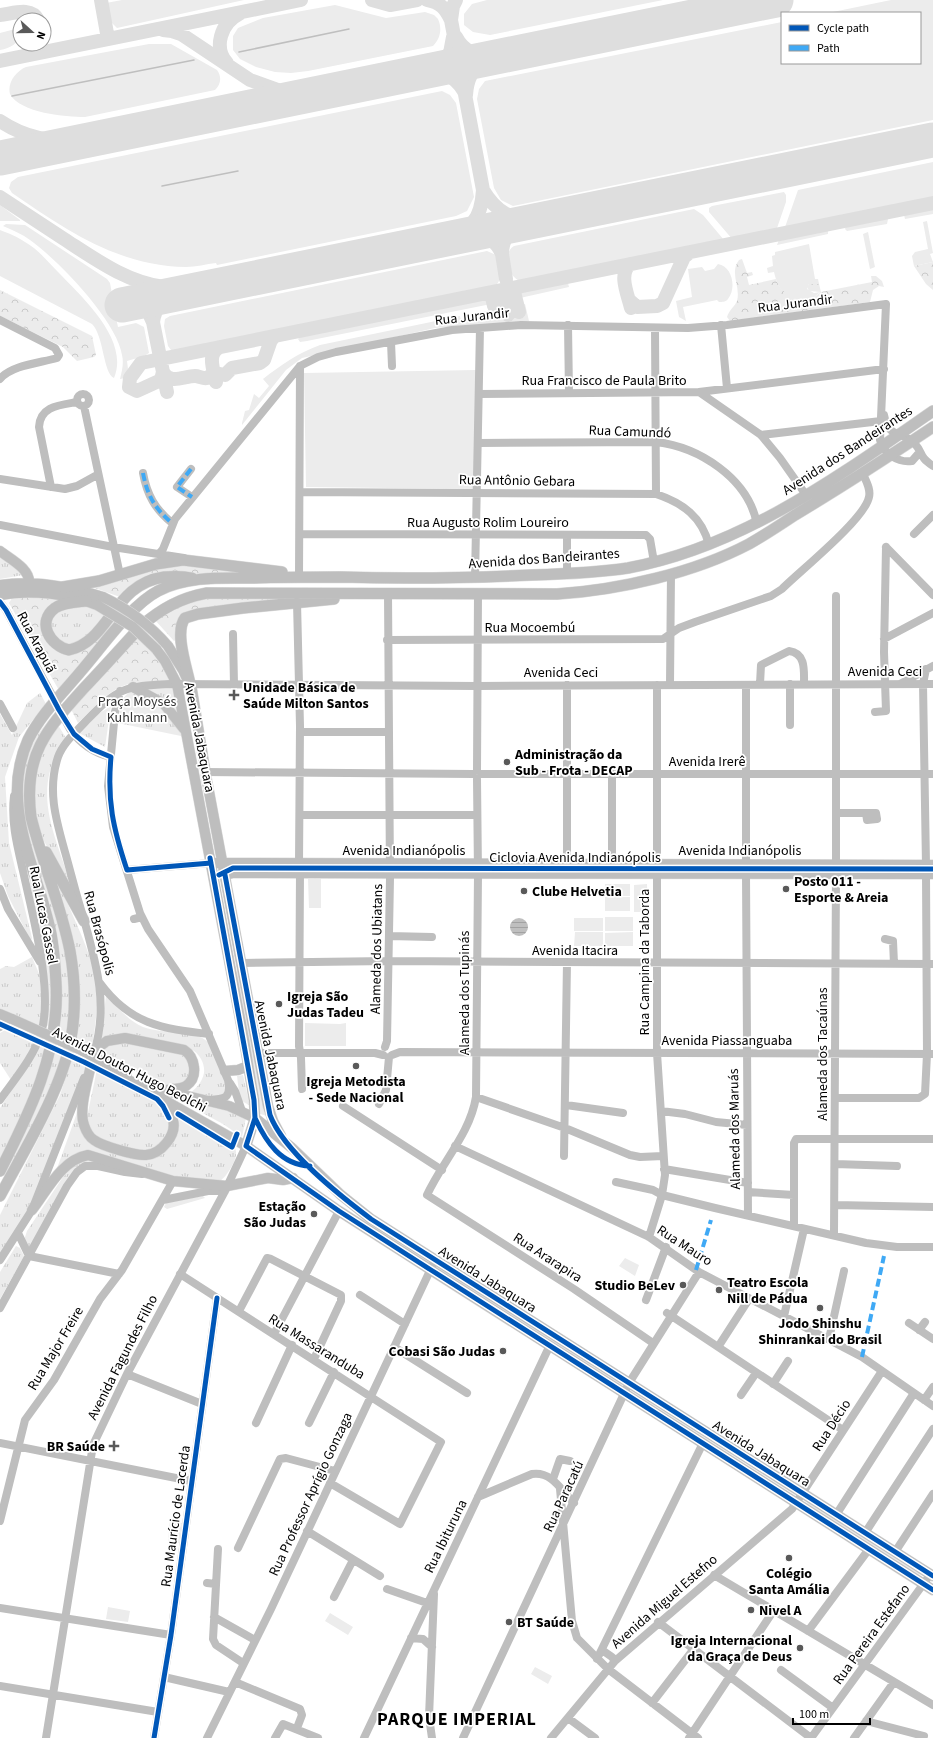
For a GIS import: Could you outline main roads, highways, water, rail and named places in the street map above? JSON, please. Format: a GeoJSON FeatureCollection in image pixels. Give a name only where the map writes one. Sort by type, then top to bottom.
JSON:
{"type":"FeatureCollection","features":[{"type":"Feature","properties":{"kind":"highway","name":"Avenida dos Bandeirantes"},"geometry":{"type":"LineString","coordinates":[[0,1171],[30,1110],[47,1063],[55,1022],[56,986],[51,933],[18,823],[14,796],[18,768],[31,735],[50,708],[128,617],[147,598],[156,592],[173,585],[198,579],[294,577],[475,578],[567,574],[628,568],[654,562],[709,545],[761,521],[806,495],[882,446],[933,409]]}},
{"type":"Feature","properties":{"kind":"highway","name":"Avenida dos Bandeirantes"},"geometry":{"type":"LineString","coordinates":[[35,832],[29,799],[30,779],[34,759],[40,744],[56,719],[141,626],[170,605],[190,597],[207,593],[557,594],[593,592],[672,573],[721,556],[749,544],[892,456],[933,427]]}},
{"type":"Feature","properties":{"kind":"highway"},"geometry":{"type":"LineString","coordinates":[[64,587],[120,575],[156,564],[193,560],[278,571],[294,577]]}},
{"type":"Feature","properties":{"kind":"highway"},"geometry":{"type":"LineString","coordinates":[[86,601],[63,604],[56,607],[51,612],[46,627],[49,636],[57,646],[69,650],[88,642],[126,596],[145,582],[154,578],[174,576],[198,579]]}},
{"type":"Feature","properties":{"kind":"highway"},"geometry":{"type":"LineString","coordinates":[[190,684],[180,637],[180,629],[185,618],[198,614],[297,602],[365,597],[384,593]]}},
{"type":"Feature","properties":{"kind":"highway"},"geometry":{"type":"LineString","coordinates":[[35,832],[84,921]]}},
{"type":"Feature","properties":{"kind":"highway"},"geometry":{"type":"LineString","coordinates":[[0,1196],[51,1097],[67,1052],[73,1025],[74,978],[70,950],[35,832]]}},
{"type":"Feature","properties":{"kind":"main road"},"geometry":{"type":"LineString","coordinates":[[0,551],[29,580],[50,586],[64,587],[100,601]]}},
{"type":"Feature","properties":{"kind":"main road"},"geometry":{"type":"LineString","coordinates":[[16,593],[24,590],[29,580]]}},
{"type":"Feature","properties":{"kind":"main road"},"geometry":{"type":"LineString","coordinates":[[1,593],[29,580]]}},
{"type":"Feature","properties":{"kind":"main road"},"geometry":{"type":"LineString","coordinates":[[1,593],[65,595],[86,601],[100,601]]}},
{"type":"Feature","properties":{"kind":"main road","name":"Avenida Jabaquara"},"geometry":{"type":"LineString","coordinates":[[100,601],[120,606],[140,619],[168,646],[190,684],[205,772],[270,1115],[277,1130],[292,1148]]}},
{"type":"Feature","properties":{"kind":"main road","name":"Avenida Jabaquara"},"geometry":{"type":"LineString","coordinates":[[100,601],[133,627],[156,650],[165,661],[177,684],[248,1066],[255,1118],[246,1146],[339,1211],[430,1270],[933,1590]]}},
{"type":"Feature","properties":{"kind":"main road"},"geometry":{"type":"LineString","coordinates":[[133,687],[164,704],[185,730]]}},
{"type":"Feature","properties":{"kind":"main road"},"geometry":{"type":"LineString","coordinates":[[192,767],[205,772]]}},
{"type":"Feature","properties":{"kind":"main road","name":"Avenida Indianópolis"},"geometry":{"type":"LineString","coordinates":[[211,862],[299,868],[390,869],[929,869]]}},
{"type":"Feature","properties":{"kind":"main road","name":"Avenida Indianópolis"},"geometry":{"type":"LineString","coordinates":[[478,869],[568,864],[612,864],[657,869]]}},
{"type":"Feature","properties":{"kind":"main road","name":"Avenida Indianópolis"},"geometry":{"type":"LineString","coordinates":[[225,875],[233,873],[299,868]]}},
{"type":"Feature","properties":{"kind":"main road"},"geometry":{"type":"LineString","coordinates":[[227,952],[233,962],[241,963]]}},
{"type":"Feature","properties":{"kind":"main road","name":"Avenida Doutor Hugo Beolchi"},"geometry":{"type":"LineString","coordinates":[[0,1014],[6,1022],[126,1076],[156,1092],[246,1146]]}},
{"type":"Feature","properties":{"kind":"main road"},"geometry":{"type":"LineString","coordinates":[[125,1038],[179,1048],[188,1052],[194,1067],[192,1080],[181,1088],[156,1092],[171,1116],[174,1128],[166,1143],[160,1149],[146,1155],[101,1144],[89,1135],[82,1120],[83,1105],[94,1055],[107,1041],[125,1038]]}},
{"type":"Feature","properties":{"kind":"main road"},"geometry":{"type":"LineString","coordinates":[[226,1076],[248,1066]]}},
{"type":"Feature","properties":{"kind":"main road","name":"Avenida Doutor Hugo Beolchi"},"geometry":{"type":"LineString","coordinates":[[156,1092],[202,1100],[242,1111],[255,1118]]}},
{"type":"Feature","properties":{"kind":"main road","name":"Avenida Jabaquara"},"geometry":{"type":"LineString","coordinates":[[255,1118],[292,1148],[360,1211],[802,1494],[932,1574]]}},
{"type":"Feature","properties":{"kind":"main road"},"geometry":{"type":"LineString","coordinates":[[32,1210],[65,1167],[79,1157],[96,1156],[173,1181],[226,1188],[268,1178],[283,1180],[293,1178]]}},
{"type":"Feature","properties":{"kind":"waterway"},"geometry":{"type":"LineString","coordinates":[[239,52],[349,29]]}},
{"type":"Feature","properties":{"kind":"waterway"},"geometry":{"type":"LineString","coordinates":[[12,96],[194,60]]}},
{"type":"Feature","properties":{"kind":"waterway"},"geometry":{"type":"LineString","coordinates":[[162,186],[238,171]]}},
{"type":"Feature","properties":{"kind":"railway"},"geometry":{"type":"LineString","coordinates":[[11,1017],[87,1050],[128,1073]]}},
{"type":"Feature","properties":{"kind":"place","name":"Unidade Básica de Saúde Milton Santos"},"geometry":{"type":"Point","coordinates":[234,695]}},
{"type":"Feature","properties":{"kind":"place","name":"Administração da Sub - Frota - DECAP"},"geometry":{"type":"Point","coordinates":[507,762]}},
{"type":"Feature","properties":{"kind":"place","name":"Posto 011 - Esporte & Areia"},"geometry":{"type":"Point","coordinates":[786,889]}},
{"type":"Feature","properties":{"kind":"place","name":"Clube Helvetia"},"geometry":{"type":"Point","coordinates":[524,891]}},
{"type":"Feature","properties":{"kind":"place","name":"Igreja São Judas Tadeu"},"geometry":{"type":"Point","coordinates":[279,1004]}},
{"type":"Feature","properties":{"kind":"place","name":"Igreja Metodista - Sede Nacional"},"geometry":{"type":"Point","coordinates":[356,1066]}},
{"type":"Feature","properties":{"kind":"place","name":"Estação São Judas"},"geometry":{"type":"Point","coordinates":[314,1214]}},
{"type":"Feature","properties":{"kind":"place","name":"Studio BeLev"},"geometry":{"type":"Point","coordinates":[683,1285]}},
{"type":"Feature","properties":{"kind":"place","name":"Teatro Escola Nill de Pádua"},"geometry":{"type":"Point","coordinates":[719,1290]}},
{"type":"Feature","properties":{"kind":"place","name":"Jodo Shinshu Shinrankai do Brasil"},"geometry":{"type":"Point","coordinates":[820,1308]}},
{"type":"Feature","properties":{"kind":"place","name":"Cobasi São Judas"},"geometry":{"type":"Point","coordinates":[503,1351]}},
{"type":"Feature","properties":{"kind":"place","name":"BR Saúde"},"geometry":{"type":"Point","coordinates":[114,1446]}},
{"type":"Feature","properties":{"kind":"place","name":"Colégio Santa Amália"},"geometry":{"type":"Point","coordinates":[789,1558]}},
{"type":"Feature","properties":{"kind":"place","name":"Nivel A"},"geometry":{"type":"Point","coordinates":[751,1610]}},
{"type":"Feature","properties":{"kind":"place","name":"BT Saúde"},"geometry":{"type":"Point","coordinates":[509,1622]}},
{"type":"Feature","properties":{"kind":"place","name":"Igreja Internacional da Graça de Deus"},"geometry":{"type":"Point","coordinates":[800,1648]}},
{"type":"Feature","properties":{"kind":"district","name":"PARQUE IMPERIAL"},"geometry":{"type":"Point","coordinates":[457,1719]}},
{"type":"Feature","properties":{"kind":"park label","name":"Praça Moysés Kuhlmann"},"geometry":{"type":"Point","coordinates":[137,710]}}]}
